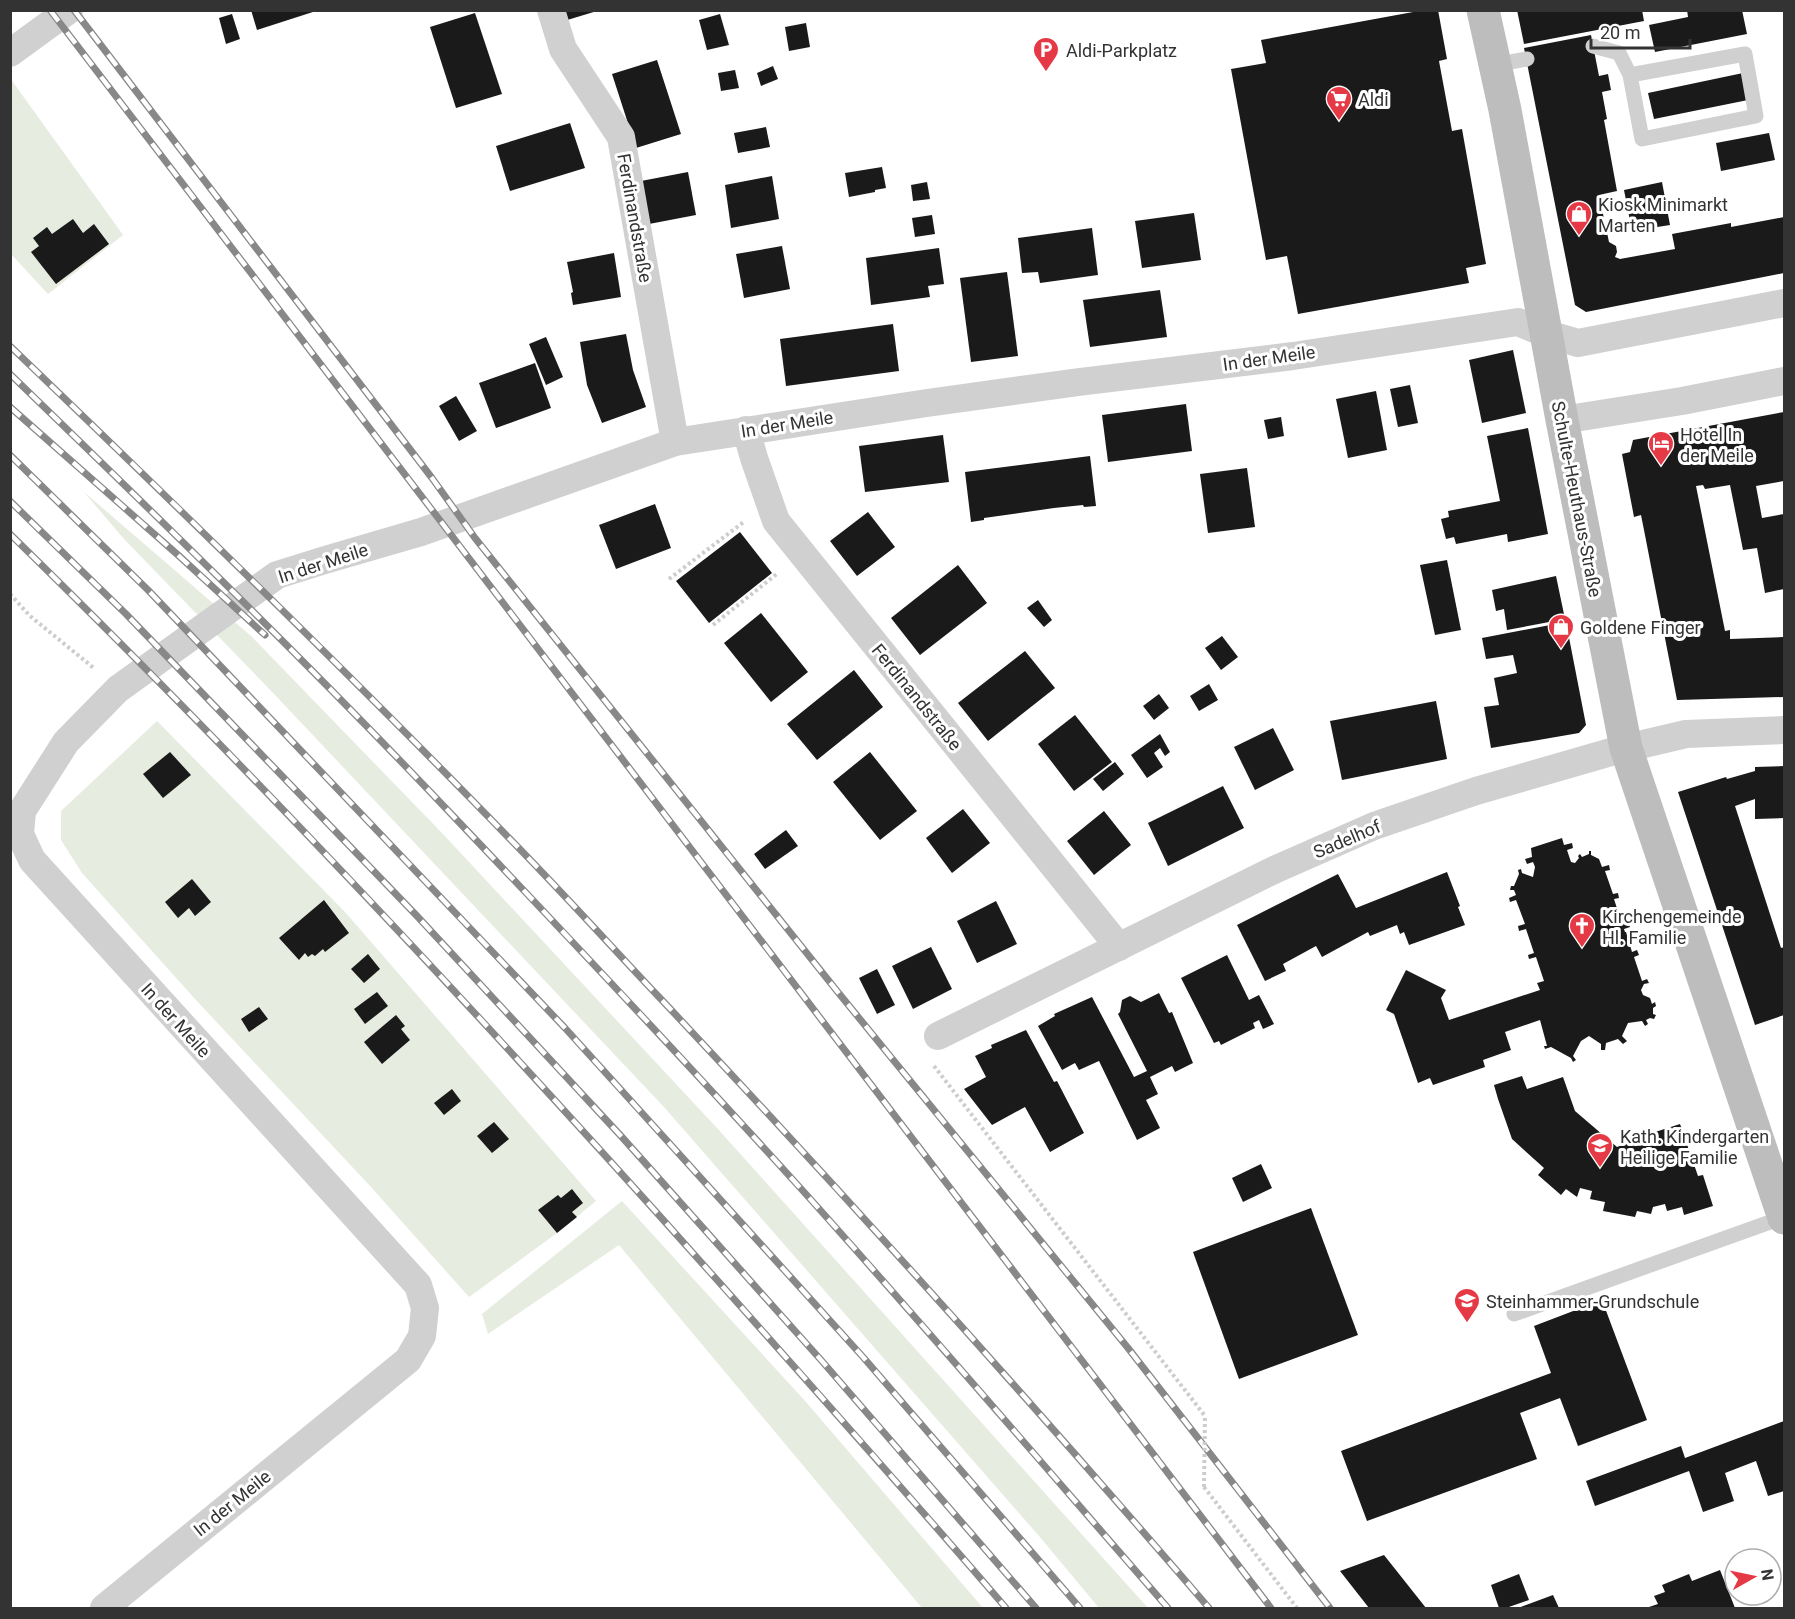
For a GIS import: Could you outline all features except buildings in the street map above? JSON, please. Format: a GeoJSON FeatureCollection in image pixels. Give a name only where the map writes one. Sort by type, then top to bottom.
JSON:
{"type":"FeatureCollection","features":[{"type":"Feature","properties":{"kind":"main road","name":"Schulte-Heuthaus-Straße"},"geometry":{"type":"LineString","coordinates":[[1483,10],[1505,110],[1626,748],[1784,1218]]}},
{"type":"Feature","properties":{"kind":"street"},"geometry":{"type":"LineString","coordinates":[[10,53],[69,10]]}},
{"type":"Feature","properties":{"kind":"street","name":"Ferdinandstraße"},"geometry":{"type":"LineString","coordinates":[[551,10],[563,49],[621,137],[675,442]]}},
{"type":"Feature","properties":{"kind":"street","name":"In der Meile"},"geometry":{"type":"LineString","coordinates":[[104,1608],[408,1359],[422,1336],[425,1308],[418,1285],[32,860],[20,834],[22,811],[66,742],[118,689],[277,575],[421,532],[675,442],[927,403],[1293,356],[1518,322],[1578,343],[1785,303]]}},
{"type":"Feature","properties":{"kind":"street"},"geometry":{"type":"LineString","coordinates":[[1562,420],[1682,401],[1785,381]]}},
{"type":"Feature","properties":{"kind":"street","name":"Ferdinandstraße"},"geometry":{"type":"LineString","coordinates":[[746,430],[777,521],[1119,947]]}},
{"type":"Feature","properties":{"kind":"street","name":"Sadelhof"},"geometry":{"type":"LineString","coordinates":[[934,1049],[1119,947],[1274,870],[1374,826],[1476,791],[1626,748],[1686,734],[1785,730]]}},
{"type":"Feature","properties":{"kind":"lane"},"geometry":{"type":"LineString","coordinates":[[1593,46],[1619,53],[1629,75],[1642,139],[1756,116],[1745,54],[1629,75]]}},
{"type":"Feature","properties":{"kind":"lane"},"geometry":{"type":"LineString","coordinates":[[1494,65],[1527,59]]}},
{"type":"Feature","properties":{"kind":"lane"},"geometry":{"type":"LineString","coordinates":[[1514,1314],[1784,1218]]}},
{"type":"Feature","properties":{"kind":"path"},"geometry":{"type":"LineString","coordinates":[[669,579],[738,527]]}},
{"type":"Feature","properties":{"kind":"path"},"geometry":{"type":"LineString","coordinates":[[706,551],[710,555]]}},
{"type":"Feature","properties":{"kind":"path"},"geometry":{"type":"LineString","coordinates":[[713,625],[775,576]]}},
{"type":"Feature","properties":{"kind":"path"},"geometry":{"type":"LineString","coordinates":[[10,594],[30,616],[118,689]]}},
{"type":"Feature","properties":{"kind":"path"},"geometry":{"type":"LineString","coordinates":[[934,1049],[1205,1416],[1204,1487],[1298,1608]]}},
{"type":"Feature","properties":{"kind":"shaded area"},"geometry":{"type":"Polygon","coordinates":[[[10,78],[123,235],[48,294],[11,254],[10,78]]]}},
{"type":"Feature","properties":{"kind":"shaded area"},"geometry":{"type":"Polygon","coordinates":[[[84,492],[251,636],[442,833],[717,1128],[1148,1608],[1099,1608],[1039,1536],[664,1107],[275,695],[124,539],[84,492]]]}},
{"type":"Feature","properties":{"kind":"shaded area"},"geometry":{"type":"Polygon","coordinates":[[[157,721],[345,912],[596,1201],[557,1233],[469,1297],[82,873],[61,840],[61,811],[157,721]]]}},
{"type":"Feature","properties":{"kind":"shaded area"},"geometry":{"type":"Polygon","coordinates":[[[622,1201],[806,1402],[983,1608],[922,1608],[619,1245],[488,1334],[482,1314],[622,1201]]]}},
{"type":"Feature","properties":{"kind":"railway"},"geometry":{"type":"LineString","coordinates":[[50,10],[1271,1608]]}},
{"type":"Feature","properties":{"kind":"railway"},"geometry":{"type":"LineString","coordinates":[[74,10],[432,478],[475,538],[837,991],[1128,1348],[1330,1608]]}},
{"type":"Feature","properties":{"kind":"railway"},"geometry":{"type":"LineString","coordinates":[[10,346],[324,651],[547,877],[868,1223],[1006,1376],[1209,1608]]}},
{"type":"Feature","properties":{"kind":"railway"},"geometry":{"type":"LineString","coordinates":[[10,374],[347,706],[587,958],[804,1192],[1168,1608]]}},
{"type":"Feature","properties":{"kind":"railway"},"geometry":{"type":"LineString","coordinates":[[10,407],[265,635]]}},
{"type":"Feature","properties":{"kind":"railway"},"geometry":{"type":"LineString","coordinates":[[10,455],[148,590],[565,1028],[863,1357],[1080,1608]]}},
{"type":"Feature","properties":{"kind":"railway"},"geometry":{"type":"LineString","coordinates":[[10,501],[126,614],[417,916],[621,1136],[821,1360],[1036,1608]]}},
{"type":"Feature","properties":{"kind":"railway"},"geometry":{"type":"LineString","coordinates":[[10,534],[101,623],[279,805],[453,990],[709,1271],[1006,1608]]}},
{"type":"Feature","properties":{"kind":"place","name":"Aldi-Parkplatz"},"geometry":{"type":"Point","coordinates":[1046,73]}},
{"type":"Feature","properties":{"kind":"place","name":"Aldi"},"geometry":{"type":"Point","coordinates":[1339,122]}},
{"type":"Feature","properties":{"kind":"place","name":"Kiosk Minimarkt Marten"},"geometry":{"type":"Point","coordinates":[1579,237]}},
{"type":"Feature","properties":{"kind":"place","name":"Hotel In der Meile"},"geometry":{"type":"Point","coordinates":[1661,467]}},
{"type":"Feature","properties":{"kind":"place","name":"Goldene Finger"},"geometry":{"type":"Point","coordinates":[1561,650]}},
{"type":"Feature","properties":{"kind":"place","name":"Kirchengemeinde Hl. Familie"},"geometry":{"type":"Point","coordinates":[1582,949]}},
{"type":"Feature","properties":{"kind":"place","name":"Kath. Kindergarten Heilige Familie"},"geometry":{"type":"Point","coordinates":[1600,1169]}},
{"type":"Feature","properties":{"kind":"place","name":"Steinhammer-Grundschule"},"geometry":{"type":"Point","coordinates":[1467,1324]}}]}
